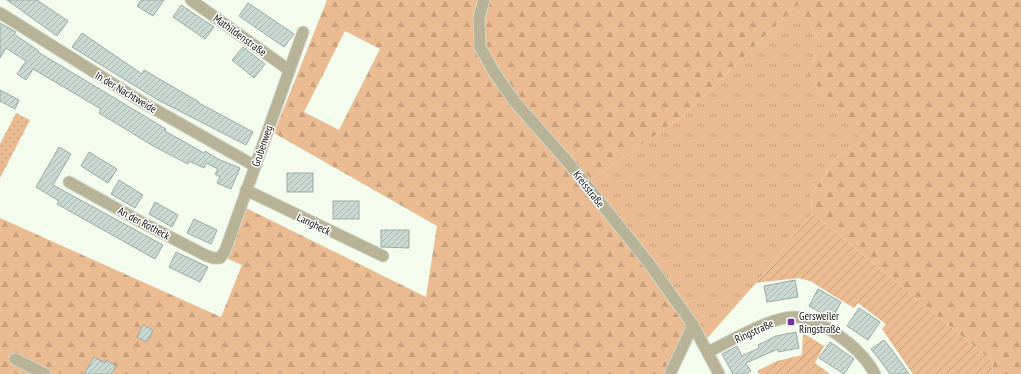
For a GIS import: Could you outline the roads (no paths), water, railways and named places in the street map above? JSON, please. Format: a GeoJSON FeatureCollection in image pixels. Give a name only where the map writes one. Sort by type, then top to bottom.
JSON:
{"type":"FeatureCollection","features":[{"type":"Feature","properties":{"kind":"street","name":"Mathildenstraße"},"geometry":{"type":"LineString","coordinates":[[191,0],[289,70]]}},
{"type":"Feature","properties":{"kind":"street","name":"Kreisstraße"},"geometry":{"type":"LineString","coordinates":[[484,0],[479,17],[480,47],[494,72],[515,102],[567,161],[648,262],[693,325],[719,374]]}},
{"type":"Feature","properties":{"kind":"street","name":"In der Nachtweide"},"geometry":{"type":"LineString","coordinates":[[0,13],[142,102],[255,166]]}},
{"type":"Feature","properties":{"kind":"street","name":"Grubenweg"},"geometry":{"type":"LineString","coordinates":[[220,258],[225,251],[303,32]]}},
{"type":"Feature","properties":{"kind":"street","name":"An der Rotheck"},"geometry":{"type":"LineString","coordinates":[[69,182],[205,255],[213,258],[220,258]]}},
{"type":"Feature","properties":{"kind":"street","name":"Langheck"},"geometry":{"type":"LineString","coordinates":[[246,190],[383,256]]}},
{"type":"Feature","properties":{"kind":"street","name":"Ringstraße"},"geometry":{"type":"LineString","coordinates":[[708,352],[783,318],[804,318],[815,321],[841,337],[863,358],[875,374]]}},
{"type":"Feature","properties":{"kind":"street"},"geometry":{"type":"LineString","coordinates":[[670,374],[693,325]]}},
{"type":"Feature","properties":{"kind":"street"},"geometry":{"type":"LineString","coordinates":[[15,358],[45,374]]}},
{"type":"Feature","properties":{"kind":"place","name":"Gersweiler Ringstraße"},"geometry":{"type":"Point","coordinates":[791,322]}}]}
